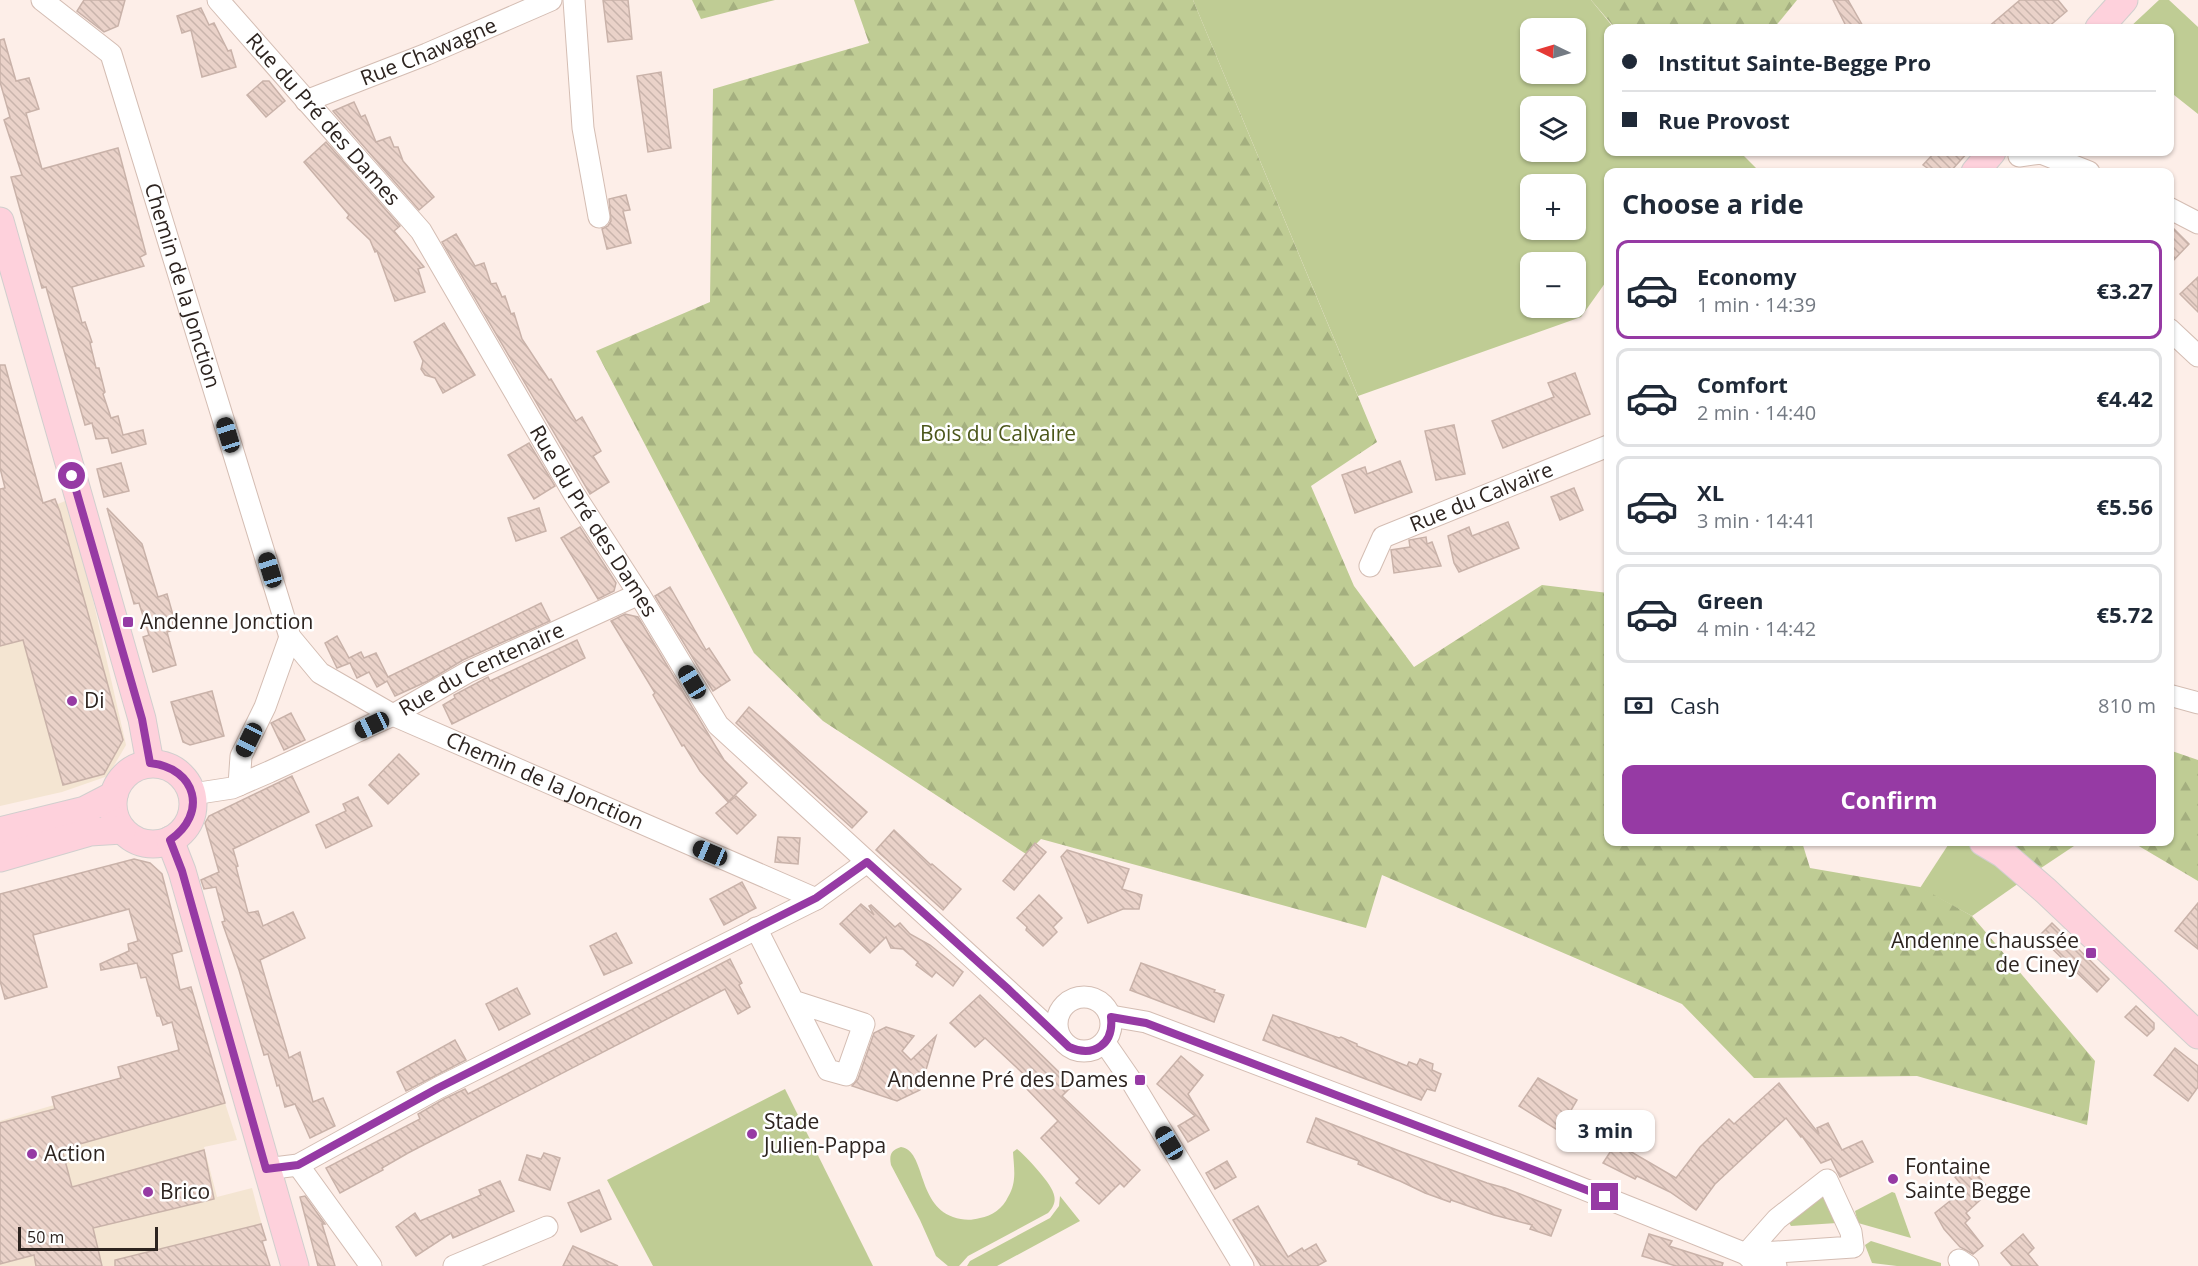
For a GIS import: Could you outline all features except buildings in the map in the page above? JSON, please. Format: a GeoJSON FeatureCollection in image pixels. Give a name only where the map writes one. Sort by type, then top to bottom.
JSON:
{"type":"FeatureCollection","features":[{"type":"Feature","properties":{"kind":"main road"},"geometry":{"type":"LineString","coordinates":[[2103,24],[2124,0]]}},
{"type":"Feature","properties":{"kind":"main road"},"geometry":{"type":"LineString","coordinates":[[1978,168],[1988,156]]}},
{"type":"Feature","properties":{"kind":"main road"},"geometry":{"type":"LineString","coordinates":[[0,221],[142,719],[150,763]]}},
{"type":"Feature","properties":{"kind":"main road"},"geometry":{"type":"LineString","coordinates":[[150,763],[164,765],[177,771],[187,781],[192,794],[193,808],[189,821],[181,832],[170,840],[157,844],[143,843],[132,838],[122,830],[114,813],[114,795],[118,783],[138,766],[150,763]]}},
{"type":"Feature","properties":{"kind":"main road"},"geometry":{"type":"LineString","coordinates":[[0,831],[85,810],[114,795]]}},
{"type":"Feature","properties":{"kind":"main road"},"geometry":{"type":"LineString","coordinates":[[0,858],[90,832],[122,830]]}},
{"type":"Feature","properties":{"kind":"main road"},"geometry":{"type":"LineString","coordinates":[[170,840],[182,871],[294,1266]]}},
{"type":"Feature","properties":{"kind":"main road"},"geometry":{"type":"LineString","coordinates":[[1990,846],[2003,854],[2046,891],[2198,1035]]}},
{"type":"Feature","properties":{"kind":"street","name":"Chemin de la Jonction"},"geometry":{"type":"LineString","coordinates":[[42,0],[111,54],[290,637],[320,672],[393,715],[816,898]]}},
{"type":"Feature","properties":{"kind":"street","name":"Rue du Pré des Dames"},"geometry":{"type":"LineString","coordinates":[[218,0],[422,231],[574,494],[639,594],[718,725],[1062,1040]]}},
{"type":"Feature","properties":{"kind":"street","name":"Rue Chawagne"},"geometry":{"type":"LineString","coordinates":[[306,101],[427,54],[550,0]]}},
{"type":"Feature","properties":{"kind":"street"},"geometry":{"type":"LineString","coordinates":[[574,0],[583,128],[598,217]]}},
{"type":"Feature","properties":{"kind":"street"},"geometry":{"type":"LineString","coordinates":[[2019,156],[2032,168]]}},
{"type":"Feature","properties":{"kind":"street"},"geometry":{"type":"LineString","coordinates":[[2049,156],[2079,168]]}},
{"type":"Feature","properties":{"kind":"street"},"geometry":{"type":"LineString","coordinates":[[2174,211],[2198,223]]}},
{"type":"Feature","properties":{"kind":"street"},"geometry":{"type":"LineString","coordinates":[[2174,333],[2198,356]]}},
{"type":"Feature","properties":{"kind":"street","name":"Rue du Calvaire"},"geometry":{"type":"LineString","coordinates":[[1370,566],[1383,537],[1604,448]]}},
{"type":"Feature","properties":{"kind":"street","name":"Rue du Centenaire"},"geometry":{"type":"LineString","coordinates":[[192,794],[238,785],[393,715],[468,672],[639,594]]}},
{"type":"Feature","properties":{"kind":"street"},"geometry":{"type":"LineString","coordinates":[[238,785],[241,756],[265,707],[290,637]]}},
{"type":"Feature","properties":{"kind":"street"},"geometry":{"type":"LineString","coordinates":[[2174,696],[2198,703]]}},
{"type":"Feature","properties":{"kind":"street"},"geometry":{"type":"LineString","coordinates":[[266,1169],[298,1165],[438,1088],[816,898],[867,862]]}},
{"type":"Feature","properties":{"kind":"street"},"geometry":{"type":"LineString","coordinates":[[756,928],[793,1001]]}},
{"type":"Feature","properties":{"kind":"street"},"geometry":{"type":"LineString","coordinates":[[1083,996],[1101,1002],[1111,1017],[1110,1035],[1105,1043],[1088,1052],[1069,1047],[1058,1032],[1059,1012],[1065,1004],[1083,996]]}},
{"type":"Feature","properties":{"kind":"street","name":"Rue du Pré des Dames"},"geometry":{"type":"LineString","coordinates":[[1019,999],[1043,1007],[1065,1004]]}},
{"type":"Feature","properties":{"kind":"street"},"geometry":{"type":"LineString","coordinates":[[1111,1017],[1156,1026],[1526,1166],[1746,1262],[1853,1247],[1851,1232],[1827,1180],[1777,1219],[1746,1262]]}},
{"type":"Feature","properties":{"kind":"street"},"geometry":{"type":"LineString","coordinates":[[1105,1043],[1132,1082],[1243,1266]]}},
{"type":"Feature","properties":{"kind":"street"},"geometry":{"type":"LineString","coordinates":[[298,1165],[371,1266]]}},
{"type":"Feature","properties":{"kind":"street"},"geometry":{"type":"LineString","coordinates":[[454,1266],[547,1227]]}},
{"type":"Feature","properties":{"kind":"street"},"geometry":{"type":"LineString","coordinates":[[1746,1262],[1751,1258],[1776,1266]]}},
{"type":"Feature","properties":{"kind":"shaded area"},"geometry":{"type":"Polygon","coordinates":[[[70,499],[126,745],[108,776],[62,792],[0,806],[0,528],[70,499]]]}},
{"type":"Feature","properties":{"kind":"shaded area"},"geometry":{"type":"Polygon","coordinates":[[[225,1103],[237,1140],[204,1147],[217,1197],[252,1188],[266,1240],[214,1254],[218,1266],[0,1266],[0,1121],[54,1105],[66,1148],[225,1103]]]}},
{"type":"Feature","properties":{"kind":"green space"},"geometry":{"type":"Polygon","coordinates":[[[692,0],[775,0],[701,19],[692,0]]]}},
{"type":"Feature","properties":{"kind":"green space","name":"Bois du Calvaire"},"geometry":{"type":"Polygon","coordinates":[[[854,0],[1193,0],[1377,442],[1311,486],[1354,586],[1414,667],[1542,585],[1604,593],[1604,846],[1803,846],[1810,868],[1920,887],[1972,916],[2095,1061],[2087,1125],[1917,1076],[1754,1078],[1682,1004],[1382,875],[1366,928],[1041,839],[1026,854],[823,721],[754,653],[596,351],[710,302],[713,89],[869,43],[854,0]]]}},
{"type":"Feature","properties":{"kind":"green space"},"geometry":{"type":"Polygon","coordinates":[[[1193,0],[1591,0],[1611,24],[1604,24],[1604,156],[1744,156],[1756,168],[1604,168],[1604,285],[1586,310],[1586,252],[1520,252],[1520,318],[1578,318],[1358,396],[1193,0]]]}},
{"type":"Feature","properties":{"kind":"green space"},"geometry":{"type":"Polygon","coordinates":[[[1591,0],[1797,0],[1777,24],[1612,24],[1591,0]]]}},
{"type":"Feature","properties":{"kind":"green space"},"geometry":{"type":"Polygon","coordinates":[[[2159,0],[2169,0],[2198,27],[2198,114],[2174,95],[2174,24],[2133,24],[2159,0]]]}},
{"type":"Feature","properties":{"kind":"green space"},"geometry":{"type":"Polygon","coordinates":[[[2174,752],[2198,760],[2198,881],[2139,846],[2174,846],[2174,752]]]}},
{"type":"Feature","properties":{"kind":"green space"},"geometry":{"type":"Polygon","coordinates":[[[1947,846],[1988,846],[2029,876],[1972,916],[1920,888],[1947,846]]]}},
{"type":"Feature","properties":{"kind":"green space"},"geometry":{"type":"Polygon","coordinates":[[[1988,846],[2074,846],[2029,876],[1988,846]]]}},
{"type":"Feature","properties":{"kind":"green space","name":"Stade Julien-Pappa"},"geometry":{"type":"Polygon","coordinates":[[[785,1089],[873,1266],[653,1266],[607,1180],[785,1089]]]}},
{"type":"Feature","properties":{"kind":"green space"},"geometry":{"type":"Polygon","coordinates":[[[901,1147],[909,1151],[914,1158],[933,1201],[941,1210],[953,1217],[966,1220],[976,1219],[1000,1208],[1013,1186],[1013,1152],[1017,1149],[1049,1185],[1054,1195],[1054,1205],[1048,1213],[968,1256],[959,1266],[948,1266],[936,1256],[891,1165],[892,1153],[901,1147]]]}},
{"type":"Feature","properties":{"kind":"green space"},"geometry":{"type":"Polygon","coordinates":[[[1824,1187],[1837,1223],[1791,1226],[1788,1221],[1824,1187]]]}},
{"type":"Feature","properties":{"kind":"green space"},"geometry":{"type":"Polygon","coordinates":[[[1892,1192],[1895,1193],[1911,1238],[1858,1223],[1855,1211],[1892,1192]]]}},
{"type":"Feature","properties":{"kind":"green space"},"geometry":{"type":"Polygon","coordinates":[[[1060,1196],[1080,1221],[997,1266],[967,1266],[970,1261],[1050,1218],[1059,1206],[1060,1196]]]}},
{"type":"Feature","properties":{"kind":"green space"},"geometry":{"type":"Polygon","coordinates":[[[1871,1241],[1941,1263],[1941,1266],[1897,1266],[1872,1263],[1865,1245],[1871,1241]]]}},
{"type":"Feature","properties":{"kind":"place","name":"Andenne Jonction"},"geometry":{"type":"Point","coordinates":[128,622]}},
{"type":"Feature","properties":{"kind":"place","name":"Di"},"geometry":{"type":"Point","coordinates":[72,701]}},
{"type":"Feature","properties":{"kind":"place","name":"Andenne Chaussée de Ciney"},"geometry":{"type":"Point","coordinates":[2091,953]}},
{"type":"Feature","properties":{"kind":"place","name":"Andenne Pré des Dames"},"geometry":{"type":"Point","coordinates":[1140,1080]}},
{"type":"Feature","properties":{"kind":"place","name":"Stade Julien-Pappa"},"geometry":{"type":"Point","coordinates":[752,1134]}},
{"type":"Feature","properties":{"kind":"place","name":"Action"},"geometry":{"type":"Point","coordinates":[32,1154]}},
{"type":"Feature","properties":{"kind":"place","name":"Fontaine Sainte Begge"},"geometry":{"type":"Point","coordinates":[1893,1179]}},
{"type":"Feature","properties":{"kind":"place","name":"Brico"},"geometry":{"type":"Point","coordinates":[148,1192]}},
{"type":"Feature","properties":{"kind":"route"},"geometry":{"type":"LineString","coordinates":[[72,476],[142,719],[150,763],[164,765],[177,771],[187,781],[192,794],[193,808],[189,821],[181,832],[170,840],[182,871],[266,1169],[298,1165],[438,1088],[816,898],[867,862],[1069,1047],[1088,1052],[1097,1049],[1110,1035],[1111,1017],[1146,1023],[1605,1197]]}}]}
